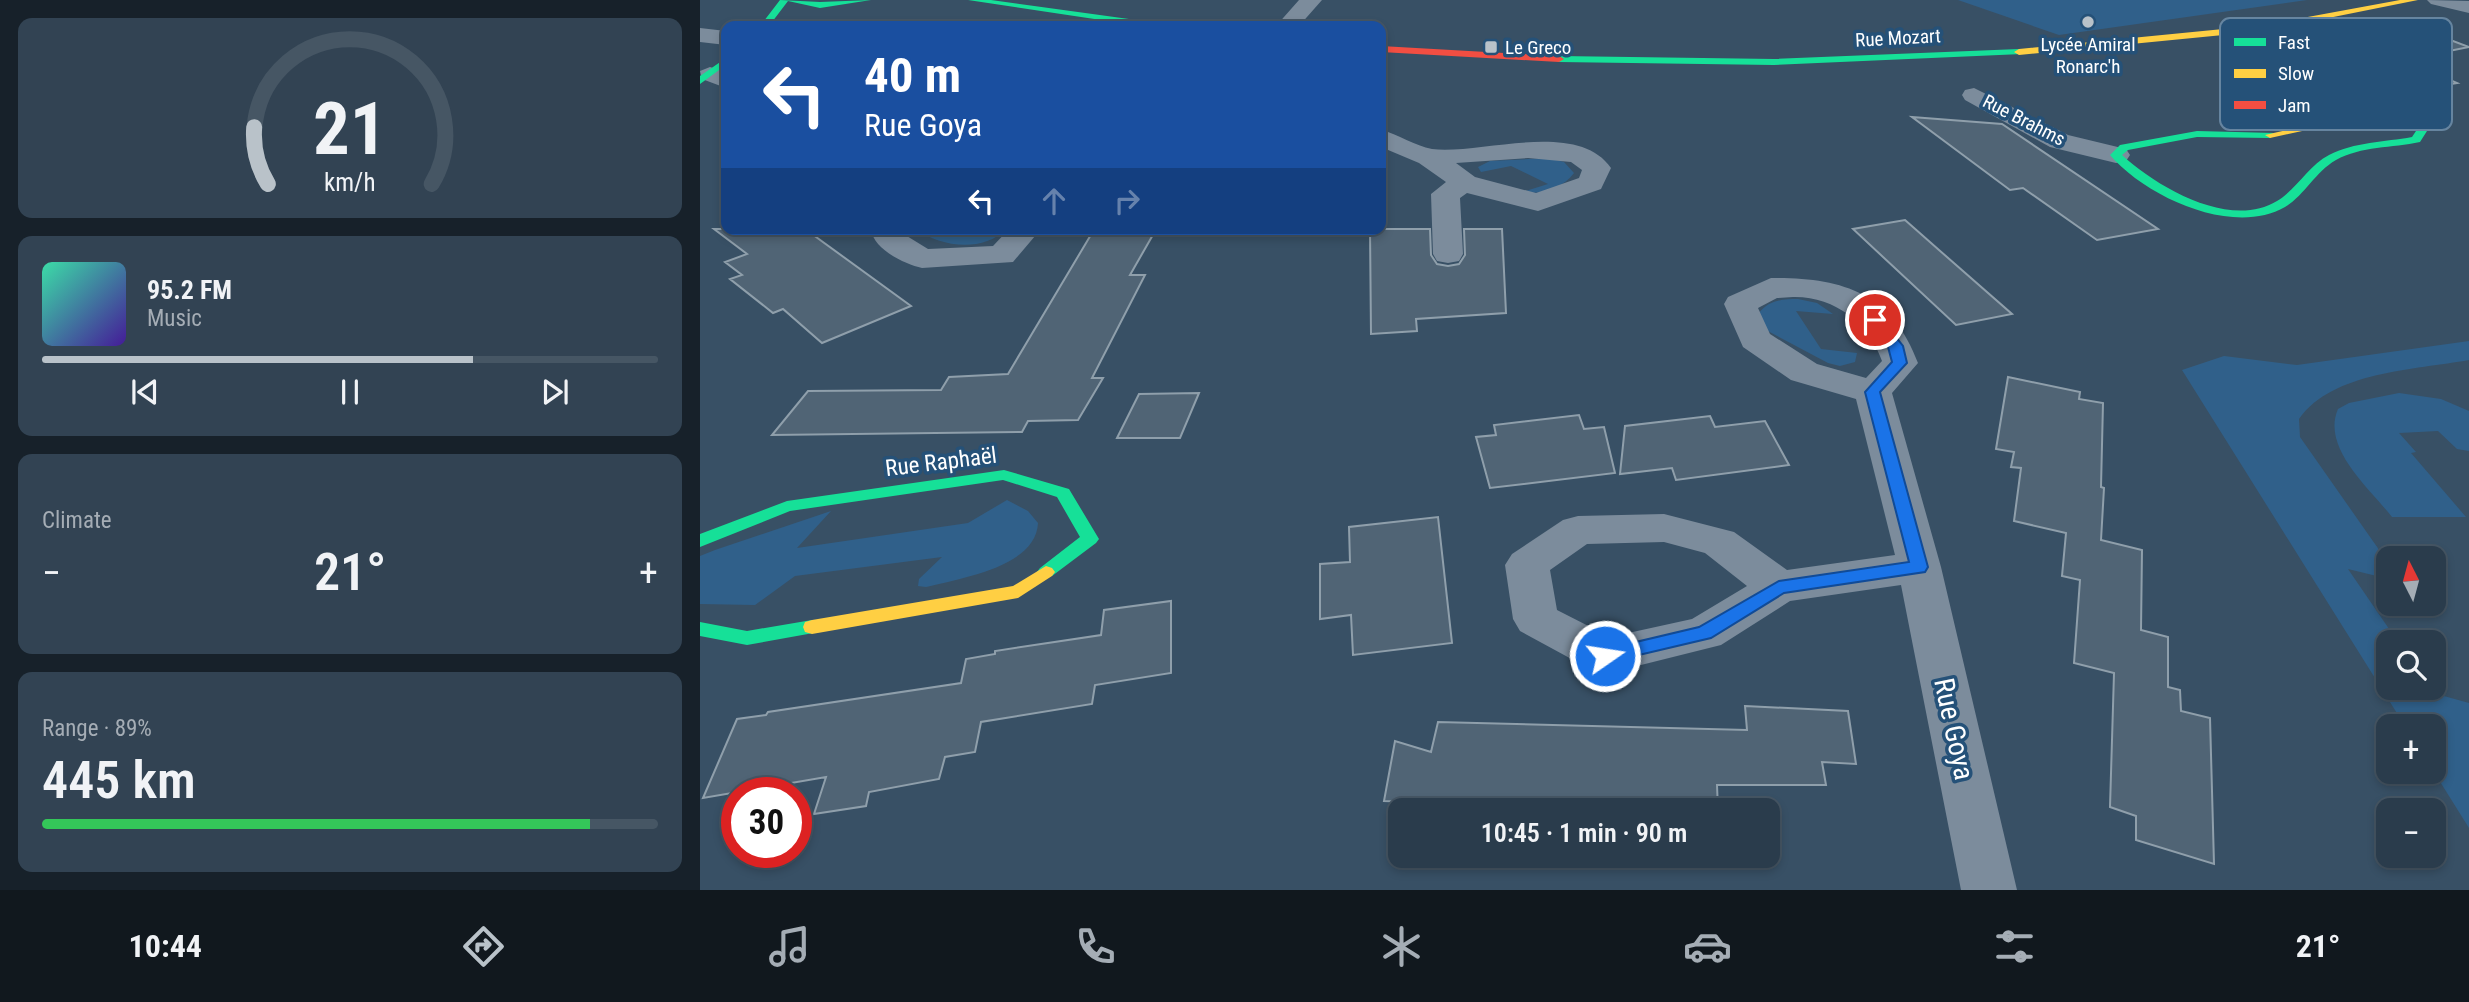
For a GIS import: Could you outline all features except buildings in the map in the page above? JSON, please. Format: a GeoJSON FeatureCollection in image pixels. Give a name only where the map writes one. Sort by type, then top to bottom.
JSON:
{"type":"FeatureCollection","features":[{"type":"Feature","properties":{"kind":"street"},"geometry":{"type":"LineString","coordinates":[[768,21],[785,0]]}},
{"type":"Feature","properties":{"kind":"street"},"geometry":{"type":"LineString","coordinates":[[792,0],[805,5],[837,5],[867,0]]}},
{"type":"Feature","properties":{"kind":"street"},"geometry":{"type":"LineString","coordinates":[[972,0],[1122,21]]}},
{"type":"Feature","properties":{"kind":"street"},"geometry":{"type":"LineString","coordinates":[[1292,21],[1311,0]]}},
{"type":"Feature","properties":{"kind":"street","name":"Rue Mozart"},"geometry":{"type":"LineString","coordinates":[[2325,18],[2414,0]]}},
{"type":"Feature","properties":{"kind":"street"},"geometry":{"type":"LineString","coordinates":[[2438,0],[2469,7]]}},
{"type":"Feature","properties":{"kind":"street"},"geometry":{"type":"LineString","coordinates":[[799,21],[837,5]]}},
{"type":"Feature","properties":{"kind":"street"},"geometry":{"type":"LineString","coordinates":[[700,35],[721,37]]}},
{"type":"Feature","properties":{"kind":"street","name":"Rue Mozart"},"geometry":{"type":"LineString","coordinates":[[1386,49],[1648,62],[1865,62],[2220,36]]}},
{"type":"Feature","properties":{"kind":"street","name":"Rue Brahms"},"geometry":{"type":"LineString","coordinates":[[1974,95],[2059,141],[2116,155],[2126,170],[2184,202],[2253,214],[2275,208],[2332,158],[2416,140],[2420,130]]}},
{"type":"Feature","properties":{"kind":"street"},"geometry":{"type":"LineString","coordinates":[[2116,155],[2124,147],[2197,134],[2272,135],[2295,130]]}},
{"type":"Feature","properties":{"kind":"street"},"geometry":{"type":"LineString","coordinates":[[1386,140],[1429,157],[1465,183],[1497,194],[1538,202],[1591,183],[1597,168],[1578,155],[1528,150],[1429,157]]}},
{"type":"Feature","properties":{"kind":"street"},"geometry":{"type":"LineString","coordinates":[[1448,254],[1445,194],[1465,183]]}},
{"type":"Feature","properties":{"kind":"street"},"geometry":{"type":"LineString","coordinates":[[887,235],[922,259],[1002,255],[1020,235]]}},
{"type":"Feature","properties":{"kind":"street","name":"Rue Goya"},"geometry":{"type":"LineString","coordinates":[[1873,392],[1919,567],[1989,890]]}},
{"type":"Feature","properties":{"kind":"street","name":"Rue Raphaël"},"geometry":{"type":"LineString","coordinates":[[700,541],[787,506],[1004,475],[1063,493],[1090,539],[1018,592],[747,638],[700,629]]}},
{"type":"Feature","properties":{"kind":"street"},"geometry":{"type":"LineString","coordinates":[[1779,587],[1719,542],[1664,528],[1578,530],[1527,565],[1536,619],[1605,656],[1705,633],[1779,587],[1919,567]]}},
{"type":"Feature","properties":{"kind":"shaded area","name":"Lycée Amiral Ronarc'h"},"geometry":{"type":"Polygon","coordinates":[[[1958,0],[2307,0],[2059,35],[1958,0]]]}},
{"type":"Feature","properties":{"kind":"shaded area"},"geometry":{"type":"Polygon","coordinates":[[[1548,158],[1564,162],[1574,173],[1557,187],[1536,193],[1522,192],[1548,184],[1511,166],[1481,172],[1478,167],[1490,161],[1548,158]]]}},
{"type":"Feature","properties":{"kind":"shaded area"},"geometry":{"type":"Polygon","coordinates":[[[926,235],[999,235],[986,242],[974,244],[961,245],[926,235]]]}},
{"type":"Feature","properties":{"kind":"shaded area"},"geometry":{"type":"Polygon","coordinates":[[[1798,299],[1817,303],[1833,314],[1796,311],[1821,349],[1857,353],[1855,362],[1840,366],[1828,363],[1766,330],[1759,313],[1767,305],[1798,299]]]}},
{"type":"Feature","properties":{"kind":"shaded area"},"geometry":{"type":"Polygon","coordinates":[[[2469,341],[2469,360],[2400,370],[2353,382],[2314,403],[2299,419],[2300,437],[2376,546],[2376,576],[2348,569],[2376,610],[2376,616],[2380,616],[2390,630],[2376,630],[2376,680],[2182,370],[2224,356],[2297,365],[2469,341]]]}},
{"type":"Feature","properties":{"kind":"shaded area"},"geometry":{"type":"Polygon","coordinates":[[[2399,393],[2441,399],[2469,411],[2469,451],[2457,449],[2438,431],[2399,433],[2416,452],[2411,453],[2466,517],[2392,517],[2350,467],[2342,453],[2336,438],[2338,409],[2349,403],[2399,393]]]}},
{"type":"Feature","properties":{"kind":"shaded area"},"geometry":{"type":"Polygon","coordinates":[[[1007,500],[1028,511],[1038,523],[1034,538],[1025,550],[994,568],[926,587],[918,586],[919,579],[942,557],[795,576],[755,605],[700,604],[700,556],[715,550],[831,511],[797,548],[968,523],[1007,500]]]}},
{"type":"Feature","properties":{"kind":"shaded area"},"geometry":{"type":"Polygon","coordinates":[[[2446,697],[2469,703],[2469,828],[2442,784],[2446,784],[2446,714],[2397,714],[2389,700],[2446,700],[2446,697]]]}},
{"type":"Feature","properties":{"kind":"traffic: fast"},"geometry":{"type":"LineString","coordinates":[[768,21],[785,0]]}},
{"type":"Feature","properties":{"kind":"traffic: fast"},"geometry":{"type":"LineString","coordinates":[[792,0],[820,5],[867,0]]}},
{"type":"Feature","properties":{"kind":"traffic: fast"},"geometry":{"type":"LineString","coordinates":[[972,0],[1122,21]]}},
{"type":"Feature","properties":{"kind":"traffic: fast"},"geometry":{"type":"LineString","coordinates":[[1559,59],[1774,62],[2019,52]]}},
{"type":"Feature","properties":{"kind":"traffic: fast"},"geometry":{"type":"LineString","coordinates":[[700,81],[721,65]]}},
{"type":"Feature","properties":{"kind":"traffic: fast"},"geometry":{"type":"LineString","coordinates":[[2270,135],[2197,134],[2124,147],[2116,155],[2148,182],[2190,203],[2235,214],[2256,213],[2284,203],[2317,169],[2332,158],[2362,148],[2416,140],[2421,130]]}},
{"type":"Feature","properties":{"kind":"traffic: fast"},"geometry":{"type":"LineString","coordinates":[[700,541],[787,506],[1004,475],[1063,493],[1090,539],[1046,572]]}},
{"type":"Feature","properties":{"kind":"traffic: fast"},"geometry":{"type":"LineString","coordinates":[[700,629],[747,638],[812,627]]}},
{"type":"Feature","properties":{"kind":"traffic: slow"},"geometry":{"type":"LineString","coordinates":[[2318,18],[2414,0]]}},
{"type":"Feature","properties":{"kind":"traffic: slow"},"geometry":{"type":"LineString","coordinates":[[2019,52],[2220,32]]}},
{"type":"Feature","properties":{"kind":"traffic: slow"},"geometry":{"type":"LineString","coordinates":[[2270,135],[2293,130]]}},
{"type":"Feature","properties":{"kind":"traffic: slow"},"geometry":{"type":"LineString","coordinates":[[812,627],[1018,592],[1046,572]]}},
{"type":"Feature","properties":{"kind":"traffic: jam"},"geometry":{"type":"LineString","coordinates":[[1386,49],[1559,59]]}},
{"type":"Feature","properties":{"kind":"place","name":"Lycée Amiral Ronarc'h"},"geometry":{"type":"Point","coordinates":[2088,22]}},
{"type":"Feature","properties":{"kind":"place","name":"Le Greco"},"geometry":{"type":"Point","coordinates":[1491,47]}},
{"type":"Feature","properties":{"kind":"route"},"geometry":{"type":"LineString","coordinates":[[1605,656],[1705,633],[1779,587],[1919,567],[1873,392],[1900,363],[1895,346],[1875,320]]}}]}
